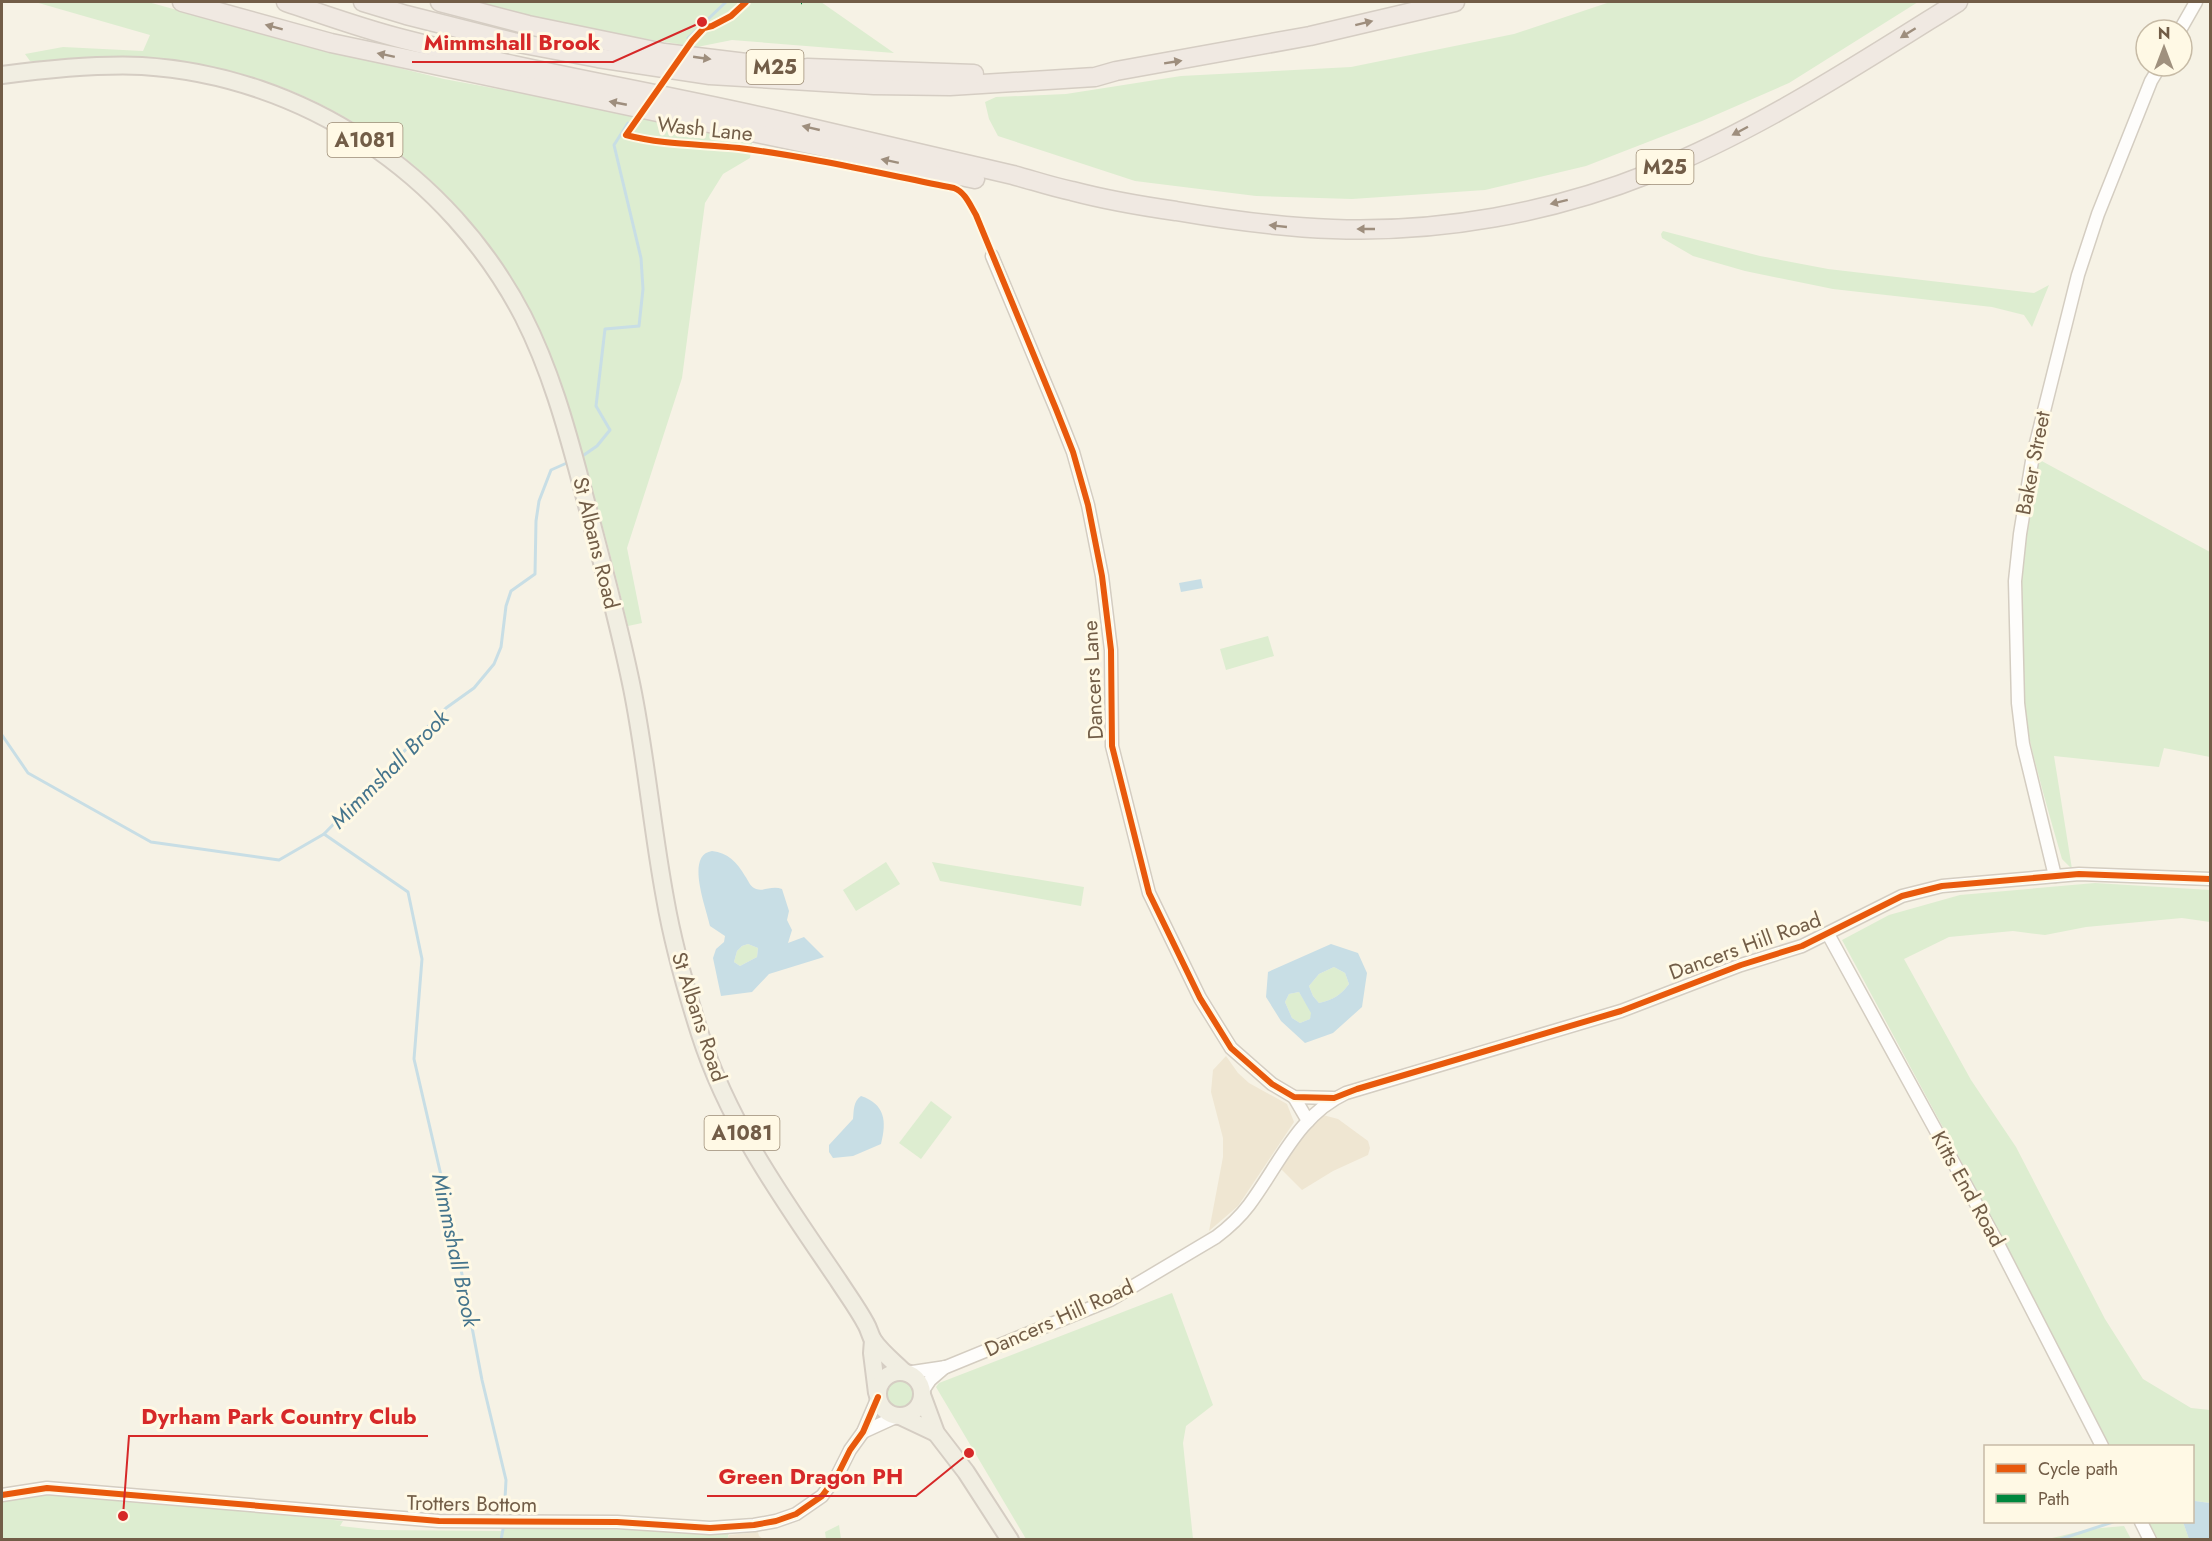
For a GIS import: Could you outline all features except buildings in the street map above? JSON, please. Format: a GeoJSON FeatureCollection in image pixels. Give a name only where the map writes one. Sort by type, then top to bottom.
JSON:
{"type":"FeatureCollection","features":[{"type":"Feature","properties":{"kind":"highway","name":"M25"},"geometry":{"type":"LineString","coordinates":[[182,2],[331,43],[413,61],[1013,186],[1072,192]]}},
{"type":"Feature","properties":{"kind":"highway","name":"M25"},"geometry":{"type":"LineString","coordinates":[[286,2],[411,41],[495,61],[756,115],[1017,176],[1072,192],[1239,222],[1303,228],[1388,229],[1450,224],[1509,214],[1574,199],[1639,177],[1717,143],[1818,89],[1958,2]]}},
{"type":"Feature","properties":{"kind":"highway","name":"M25"},"geometry":{"type":"LineString","coordinates":[[363,2],[513,42],[710,75],[874,85],[950,86],[1095,77],[1310,36],[1455,2]]}},
{"type":"Feature","properties":{"kind":"highway","name":"M25"},"geometry":{"type":"LineString","coordinates":[[440,2],[528,25],[664,53],[768,67],[990,74],[1095,67],[1116,72]]}},
{"type":"Feature","properties":{"kind":"main road","name":"St Albans Road"},"geometry":{"type":"LineString","coordinates":[[2,75],[115,66],[167,69],[236,81],[302,105],[359,135],[406,169],[447,209],[479,248],[507,288],[539,349],[572,447],[596,536],[632,689],[665,902],[701,1038],[744,1138],[857,1308],[873,1340],[905,1372]]}},
{"type":"Feature","properties":{"kind":"main road","name":"St Albans Road"},"geometry":{"type":"LineString","coordinates":[[873,1340],[872,1353],[878,1395]]}},
{"type":"Feature","properties":{"kind":"main road"},"geometry":{"type":"LineString","coordinates":[[936,1432],[887,1412],[879,1403],[881,1381],[891,1373],[905,1372],[917,1380],[936,1432],[966,1472],[1010,1539]]}},
{"type":"Feature","properties":{"kind":"main road"},"geometry":{"type":"LineString","coordinates":[[899,1416],[912,1412],[917,1407],[922,1394]]}},
{"type":"Feature","properties":{"kind":"street"},"geometry":{"type":"LineString","coordinates":[[2187,18],[2196,2]]}},
{"type":"Feature","properties":{"kind":"street","name":"Baker Street"},"geometry":{"type":"LineString","coordinates":[[2055,876],[2023,744],[2018,703],[2015,591],[2020,534],[2033,455],[2078,275],[2098,214],[2153,78]]}},
{"type":"Feature","properties":{"kind":"street","name":"Dancers Lane"},"geometry":{"type":"LineString","coordinates":[[992,256],[1056,408],[1073,452],[1088,504],[1102,576],[1112,650],[1112,746],[1149,893],[1200,998],[1231,1048],[1272,1084],[1294,1097],[1308,1121]]}},
{"type":"Feature","properties":{"kind":"street","name":"Dancers Hill Road"},"geometry":{"type":"LineString","coordinates":[[905,1372],[946,1367],[1110,1300],[1216,1237],[1228,1228],[1250,1204],[1276,1162],[1317,1111],[1334,1098],[1357,1089],[1621,1011],[1741,965],[1802,946],[1885,903],[1920,890],[2079,874],[2211,879]]}},
{"type":"Feature","properties":{"kind":"street","name":"Kitts End Road"},"geometry":{"type":"LineString","coordinates":[[1828,934],[1996,1240],[2101,1445]]}},
{"type":"Feature","properties":{"kind":"street"},"geometry":{"type":"LineString","coordinates":[[1294,1097],[1334,1098]]}},
{"type":"Feature","properties":{"kind":"street","name":"Dancers Hill Road"},"geometry":{"type":"LineString","coordinates":[[922,1394],[930,1380],[946,1367]]}},
{"type":"Feature","properties":{"kind":"street","name":"Trotters Bottom"},"geometry":{"type":"LineString","coordinates":[[2,1495],[47,1488],[382,1518],[497,1522],[617,1522],[710,1528],[754,1525],[796,1514],[822,1496],[837,1476],[855,1441],[863,1432],[878,1395]]}},
{"type":"Feature","properties":{"kind":"street"},"geometry":{"type":"LineString","coordinates":[[863,1432],[899,1416]]}},
{"type":"Feature","properties":{"kind":"street"},"geometry":{"type":"LineString","coordinates":[[2142,1523],[2150,1539]]}},
{"type":"Feature","properties":{"kind":"shaded area"},"geometry":{"type":"Polygon","coordinates":[[[1226,1056],[1238,1073],[1249,1083],[1287,1104],[1294,1122],[1238,1206],[1209,1231],[1223,1157],[1223,1138],[1211,1092],[1213,1070],[1226,1056]]]}},
{"type":"Feature","properties":{"kind":"shaded area"},"geometry":{"type":"Polygon","coordinates":[[[1323,1115],[1338,1119],[1368,1141],[1370,1148],[1368,1155],[1333,1171],[1302,1190],[1280,1168],[1316,1120],[1323,1115]]]}},
{"type":"Feature","properties":{"kind":"shaded area"},"geometry":{"type":"Polygon","coordinates":[[[758,1532],[763,1539],[727,1539],[729,1535],[758,1532]]]}},
{"type":"Feature","properties":{"kind":"green space"},"geometry":{"type":"Polygon","coordinates":[[[35,2],[148,2],[293,42],[444,79],[753,136],[750,158],[723,174],[705,203],[682,378],[627,548],[642,623],[628,626],[606,537],[580,448],[557,376],[527,306],[501,262],[470,221],[434,183],[394,150],[351,121],[305,97],[257,78],[207,66],[166,61],[42,63],[30,61],[25,54],[63,47],[143,51],[150,35],[35,2]]]}},
{"type":"Feature","properties":{"kind":"green space"},"geometry":{"type":"Polygon","coordinates":[[[474,2],[821,2],[894,53],[732,40],[697,47],[603,32],[474,2]]]}},
{"type":"Feature","properties":{"kind":"green space"},"geometry":{"type":"Polygon","coordinates":[[[1610,2],[1918,2],[1789,83],[1702,121],[1586,166],[1485,190],[1352,199],[1256,196],[1135,181],[998,136],[989,119],[985,102],[996,97],[1066,94],[1181,76],[1351,67],[1514,34],[1610,2]]]}},
{"type":"Feature","properties":{"kind":"green space"},"geometry":{"type":"Polygon","coordinates":[[[1663,231],[1760,256],[1828,269],[2034,293],[2049,285],[2032,327],[2024,315],[1992,307],[1833,289],[1745,271],[1693,256],[1662,238],[1663,231]]]}},
{"type":"Feature","properties":{"kind":"green space"},"geometry":{"type":"Polygon","coordinates":[[[2038,459],[2210,552],[2210,757],[2164,748],[2159,767],[2054,756],[2072,869],[2062,859],[2038,774],[2031,745],[2021,675],[2019,639],[2022,565],[2038,459]]]}},
{"type":"Feature","properties":{"kind":"green space"},"geometry":{"type":"Polygon","coordinates":[[[1268,636],[1274,656],[1226,670],[1220,649],[1268,636]]]}},
{"type":"Feature","properties":{"kind":"green space"},"geometry":{"type":"Polygon","coordinates":[[[886,862],[900,884],[856,911],[843,890],[886,862]]]}},
{"type":"Feature","properties":{"kind":"green space"},"geometry":{"type":"Polygon","coordinates":[[[932,862],[1084,887],[1081,906],[940,881],[932,862]]]}},
{"type":"Feature","properties":{"kind":"green space"},"geometry":{"type":"Polygon","coordinates":[[[2095,883],[2210,890],[2210,922],[2182,918],[2086,927],[2045,935],[2013,931],[1949,937],[1904,959],[1971,1080],[2016,1147],[2105,1319],[2143,1379],[2191,1408],[2210,1410],[2210,1503],[2195,1501],[2194,1498],[2194,1445],[2109,1445],[2002,1237],[1842,940],[1889,915],[1960,895],[2095,883]]]}},
{"type":"Feature","properties":{"kind":"green space"},"geometry":{"type":"Polygon","coordinates":[[[748,944],[758,948],[757,957],[740,966],[734,962],[737,951],[748,944]]]}},
{"type":"Feature","properties":{"kind":"green space"},"geometry":{"type":"Polygon","coordinates":[[[1334,967],[1345,973],[1349,984],[1336,996],[1319,1003],[1309,986],[1319,974],[1334,967]]]}},
{"type":"Feature","properties":{"kind":"green space"},"geometry":{"type":"Polygon","coordinates":[[[1299,992],[1312,1013],[1310,1019],[1300,1023],[1292,1018],[1285,1002],[1289,994],[1299,992]]]}},
{"type":"Feature","properties":{"kind":"green space"},"geometry":{"type":"Polygon","coordinates":[[[931,1101],[952,1117],[921,1159],[899,1143],[931,1101]]]}},
{"type":"Feature","properties":{"kind":"green space"},"geometry":{"type":"Polygon","coordinates":[[[1172,1293],[1213,1405],[1186,1426],[1183,1443],[1193,1539],[1026,1539],[936,1387],[939,1383],[1172,1293]]]}},
{"type":"Feature","properties":{"kind":"green space"},"geometry":{"type":"Polygon","coordinates":[[[900,1377],[912,1382],[917,1394],[912,1406],[900,1411],[888,1406],[883,1394],[888,1382],[900,1377]]]}},
{"type":"Feature","properties":{"kind":"green space"},"geometry":{"type":"Polygon","coordinates":[[[32,1494],[83,1494],[343,1521],[340,1526],[377,1530],[502,1531],[503,1526],[729,1533],[727,1540],[2,1540],[2,1502],[32,1494]]]}},
{"type":"Feature","properties":{"kind":"green space"},"geometry":{"type":"Polygon","coordinates":[[[2149,1523],[2183,1523],[2189,1539],[2158,1539],[2149,1523]]]}},
{"type":"Feature","properties":{"kind":"green space"},"geometry":{"type":"Polygon","coordinates":[[[839,1525],[841,1539],[826,1539],[825,1532],[839,1525]]]}},
{"type":"Feature","properties":{"kind":"green space"},"geometry":{"type":"Polygon","coordinates":[[[2124,1526],[2131,1539],[2048,1539],[2090,1529],[2124,1526]]]}},
{"type":"Feature","properties":{"kind":"water"},"geometry":{"type":"Polygon","coordinates":[[[1201,579],[1203,588],[1181,592],[1179,583],[1201,579]]]}},
{"type":"Feature","properties":{"kind":"water"},"geometry":{"type":"Polygon","coordinates":[[[712,851],[732,859],[754,888],[782,889],[789,911],[787,920],[792,930],[788,943],[804,937],[824,957],[769,974],[752,992],[721,996],[713,958],[716,949],[724,942],[725,936],[710,926],[699,883],[698,871],[704,855],[712,851]],[[748,944],[742,946],[737,951],[734,962],[740,966],[757,957],[758,948],[748,944]]]}},
{"type":"Feature","properties":{"kind":"water"},"geometry":{"type":"Polygon","coordinates":[[[1331,944],[1358,953],[1367,973],[1362,1007],[1333,1033],[1305,1043],[1281,1021],[1266,997],[1268,972],[1331,944]],[[1334,967],[1319,974],[1309,986],[1319,1003],[1336,996],[1349,984],[1345,973],[1334,967]],[[1299,992],[1289,994],[1285,1002],[1292,1018],[1300,1023],[1310,1019],[1311,1013],[1299,992]]]}},
{"type":"Feature","properties":{"kind":"water"},"geometry":{"type":"Polygon","coordinates":[[[861,1096],[875,1104],[882,1114],[884,1128],[881,1144],[853,1156],[833,1158],[829,1152],[829,1145],[853,1119],[855,1104],[861,1096]]]}},
{"type":"Feature","properties":{"kind":"water"},"geometry":{"type":"Polygon","coordinates":[[[2194,1498],[2195,1501],[2210,1503],[2210,1539],[2189,1539],[2183,1523],[2194,1523],[2194,1498]]]}},
{"type":"Feature","properties":{"kind":"waterway","name":"Mimmshall Brook"},"geometry":{"type":"LineString","coordinates":[[688,38],[726,2]]}},
{"type":"Feature","properties":{"kind":"waterway","name":"Mimmshall Brook"},"geometry":{"type":"LineString","coordinates":[[581,457],[597,446],[610,430],[596,406],[605,329],[639,326],[643,289],[641,258],[614,145],[628,123]]}},
{"type":"Feature","properties":{"kind":"waterway","name":"Mimmshall Brook"},"geometry":{"type":"LineString","coordinates":[[504,1517],[506,1480],[482,1380],[453,1227],[414,1059],[422,959],[408,892],[324,834],[446,708],[474,688],[494,664],[501,647],[506,606],[511,591],[535,574],[536,521],[539,501],[551,470],[569,462]]}},
{"type":"Feature","properties":{"kind":"waterway"},"geometry":{"type":"LineString","coordinates":[[2,735],[28,773],[151,842],[279,860],[324,834]]}},
{"type":"Feature","properties":{"kind":"waterway"},"geometry":{"type":"LineString","coordinates":[[2058,1540],[2110,1523]]}},
{"type":"Feature","properties":{"kind":"waterway","name":"Mimmshall Brook"},"geometry":{"type":"LineString","coordinates":[[501,1540],[504,1524]]}},
{"type":"Feature","properties":{"kind":"cycle path","name":"Wash Lane"},"geometry":{"type":"LineString","coordinates":[[746,2],[731,16],[704,28],[692,41],[626,135],[668,142],[739,148],[820,161],[954,188],[967,199],[976,215],[1056,409],[1073,452],[1088,505],[1102,576],[1111,650],[1112,746],[1149,893],[1200,998],[1231,1048],[1272,1084],[1294,1097],[1334,1098],[1357,1089],[1621,1011],[1741,965],[1802,946],[1902,896],[1942,886],[2079,874],[2210,879]]}},
{"type":"Feature","properties":{"kind":"cycle path"},"geometry":{"type":"LineString","coordinates":[[2,1495],[47,1488],[439,1521],[617,1522],[710,1528],[754,1525],[796,1514],[822,1496],[837,1476],[850,1450],[863,1432],[878,1397]]}},
{"type":"Feature","properties":{"kind":"place","name":"Mimmshall Brook"},"geometry":{"type":"Point","coordinates":[702,22]}},
{"type":"Feature","properties":{"kind":"place","name":"Green Dragon PH"},"geometry":{"type":"Point","coordinates":[969,1453]}},
{"type":"Feature","properties":{"kind":"place","name":"Dyrham Park Country Club"},"geometry":{"type":"Point","coordinates":[123,1516]}}]}
